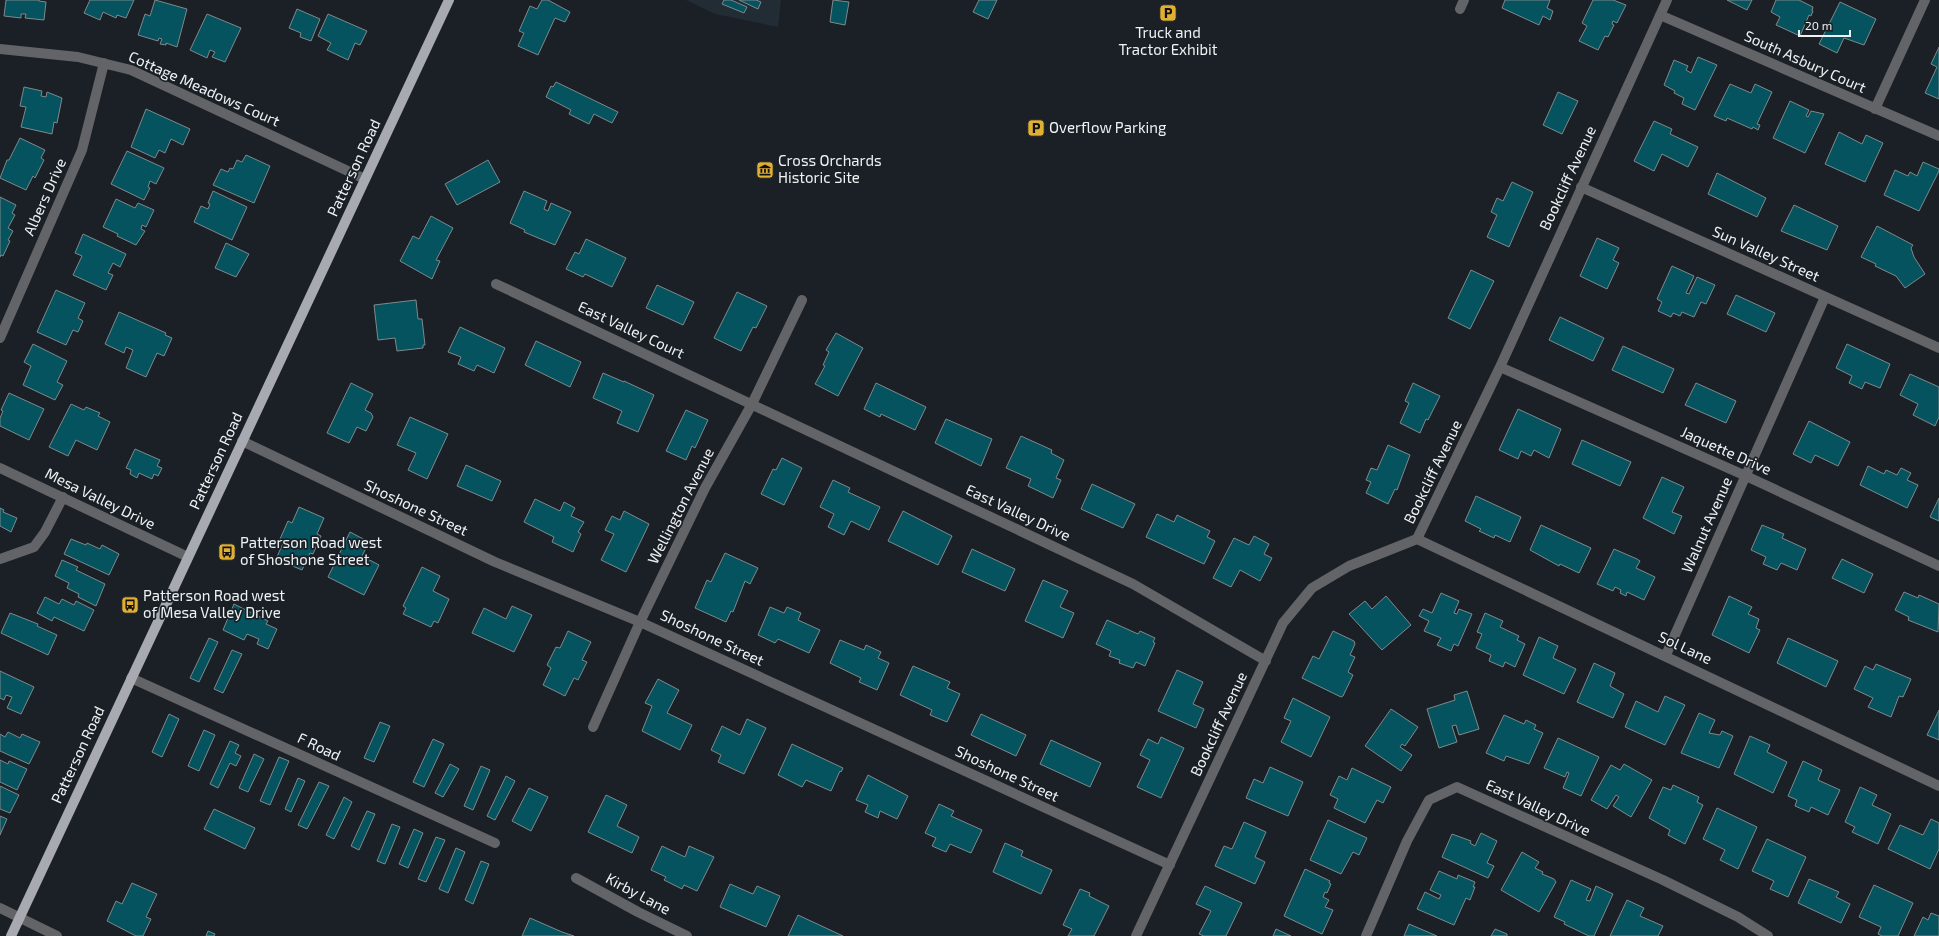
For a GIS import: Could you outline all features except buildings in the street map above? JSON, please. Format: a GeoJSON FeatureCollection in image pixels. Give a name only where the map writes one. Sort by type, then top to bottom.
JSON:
{"type":"FeatureCollection","features":[{"type":"Feature","properties":{"kind":"main road","name":"Patterson Road"},"geometry":{"type":"LineString","coordinates":[[11,936],[449,0]]}},
{"type":"Feature","properties":{"kind":"street","name":"Bookcliff Avenue"},"geometry":{"type":"LineString","coordinates":[[1136,936],[1283,623],[1312,588],[1349,566],[1417,539],[1500,367],[1580,187],[1667,0]]}},
{"type":"Feature","properties":{"kind":"street"},"geometry":{"type":"LineString","coordinates":[[1875,109],[1925,0]]}},
{"type":"Feature","properties":{"kind":"street","name":"South Asbury Court"},"geometry":{"type":"LineString","coordinates":[[1660,15],[1939,136]]}},
{"type":"Feature","properties":{"kind":"street","name":"Cottage Meadows Court"},"geometry":{"type":"LineString","coordinates":[[0,49],[78,57],[131,70],[365,179]]}},
{"type":"Feature","properties":{"kind":"street","name":"Albers Drive"},"geometry":{"type":"LineString","coordinates":[[0,338],[82,150],[104,63]]}},
{"type":"Feature","properties":{"kind":"street","name":"Sun Valley Street"},"geometry":{"type":"LineString","coordinates":[[1580,187],[1939,348]]}},
{"type":"Feature","properties":{"kind":"street","name":"East Valley Court"},"geometry":{"type":"LineString","coordinates":[[496,284],[752,404]]}},
{"type":"Feature","properties":{"kind":"street","name":"Walnut Avenue"},"geometry":{"type":"LineString","coordinates":[[1666,655],[1825,297]]}},
{"type":"Feature","properties":{"kind":"street","name":"Wellington Avenue"},"geometry":{"type":"LineString","coordinates":[[593,727],[640,622],[705,488],[752,404],[802,300]]}},
{"type":"Feature","properties":{"kind":"street","name":"Jaquette Drive"},"geometry":{"type":"LineString","coordinates":[[1500,367],[1746,476],[1939,566]]}},
{"type":"Feature","properties":{"kind":"street","name":"East Valley Drive"},"geometry":{"type":"LineString","coordinates":[[752,404],[1133,584],[1266,661]]}},
{"type":"Feature","properties":{"kind":"street","name":"Shoshone Street"},"geometry":{"type":"LineString","coordinates":[[242,441],[496,562],[640,622],[1170,865]]}},
{"type":"Feature","properties":{"kind":"street","name":"Mesa Valley Drive"},"geometry":{"type":"LineString","coordinates":[[0,468],[188,557]]}},
{"type":"Feature","properties":{"kind":"street"},"geometry":{"type":"LineString","coordinates":[[0,560],[34,547],[45,532],[63,497]]}},
{"type":"Feature","properties":{"kind":"street","name":"Sol Lane"},"geometry":{"type":"LineString","coordinates":[[1417,539],[1666,655],[1939,786]]}},
{"type":"Feature","properties":{"kind":"street","name":"F Road"},"geometry":{"type":"LineString","coordinates":[[131,678],[495,843]]}},
{"type":"Feature","properties":{"kind":"street","name":"East Valley Drive"},"geometry":{"type":"LineString","coordinates":[[1366,936],[1407,841],[1429,800],[1457,787],[1663,880],[1738,917],[1768,936]]}},
{"type":"Feature","properties":{"kind":"street","name":"Kirby Lane"},"geometry":{"type":"LineString","coordinates":[[576,878],[638,912],[687,936]]}},
{"type":"Feature","properties":{"kind":"street"},"geometry":{"type":"LineString","coordinates":[[0,908],[57,936]]}},
{"type":"Feature","properties":{"kind":"shaded area"},"geometry":{"type":"Polygon","coordinates":[[[686,0],[781,0],[778,27],[715,14],[686,0]]]}},
{"type":"Feature","properties":{"kind":"place","name":"Truck and Tractor Exhibit"},"geometry":{"type":"Point","coordinates":[1168,13]}},
{"type":"Feature","properties":{"kind":"place","name":"Overflow Parking"},"geometry":{"type":"Point","coordinates":[1036,128]}},
{"type":"Feature","properties":{"kind":"place","name":"Cross Orchards Historic Site"},"geometry":{"type":"Point","coordinates":[765,170]}},
{"type":"Feature","properties":{"kind":"place","name":"Patterson Road west of Shoshone Street"},"geometry":{"type":"Point","coordinates":[227,552]}},
{"type":"Feature","properties":{"kind":"place","name":"Patterson Road west of Mesa Valley Drive"},"geometry":{"type":"Point","coordinates":[130,605]}}]}
